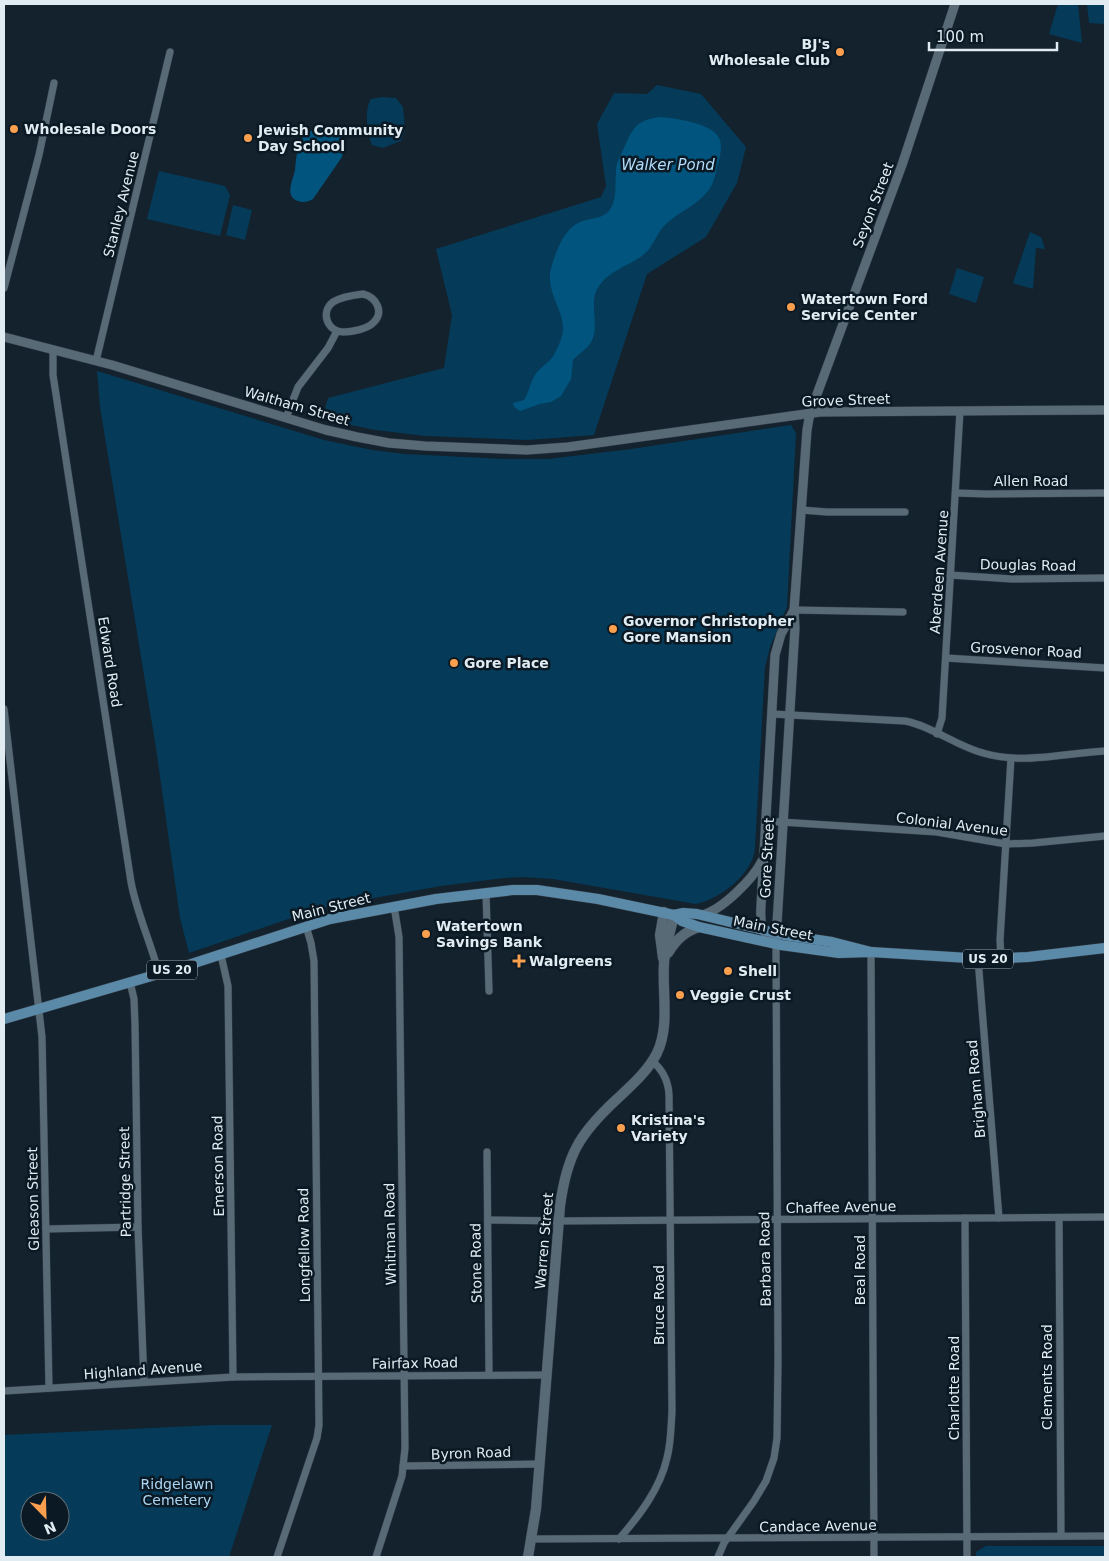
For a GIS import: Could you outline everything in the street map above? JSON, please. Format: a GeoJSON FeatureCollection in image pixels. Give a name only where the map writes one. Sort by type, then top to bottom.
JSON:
{"type":"FeatureCollection","features":[{"type":"Feature","properties":{"kind":"main road","name":"Main Street"},"geometry":{"type":"LineString","coordinates":[[4,1019],[159,974],[338,917],[394,906],[520,890],[552,891],[664,912],[699,927],[776,944],[839,953],[871,952],[1001,959],[1105,948]]}},
{"type":"Feature","properties":{"kind":"main road","name":"Warren Street"},"geometry":{"type":"LineString","coordinates":[[528,1557],[535,1516],[562,1189],[568,1165],[577,1145],[589,1127],[638,1078],[652,1061],[660,1045],[662,1035],[664,961],[660,935],[664,912]]}},
{"type":"Feature","properties":{"kind":"main road","name":"Main Street"},"geometry":{"type":"LineString","coordinates":[[674,915],[688,913],[702,915],[762,930],[832,942],[871,952]]}},
{"type":"Feature","properties":{"kind":"main road","name":"Warren Street"},"geometry":{"type":"LineString","coordinates":[[664,961],[674,915]]}},
{"type":"Feature","properties":{"kind":"main road"},"geometry":{"type":"LineString","coordinates":[[664,961],[680,937],[686,932],[699,927]]}},
{"type":"Feature","properties":{"kind":"street","name":"Seyon Street"},"geometry":{"type":"LineString","coordinates":[[810,413],[907,153],[955,4]]}},
{"type":"Feature","properties":{"kind":"street","name":"Stanley Avenue"},"geometry":{"type":"LineString","coordinates":[[96,361],[170,52]]}},
{"type":"Feature","properties":{"kind":"street"},"geometry":{"type":"LineString","coordinates":[[4,288],[39,155],[54,83]]}},
{"type":"Feature","properties":{"kind":"street"},"geometry":{"type":"LineString","coordinates":[[363,294],[375,301],[379,311],[373,324],[346,332],[337,331],[330,326],[326,318],[327,310],[334,301],[363,294]]}},
{"type":"Feature","properties":{"kind":"street"},"geometry":{"type":"LineString","coordinates":[[286,418],[295,393],[332,343],[337,331]]}},
{"type":"Feature","properties":{"kind":"street","name":"Waltham Street"},"geometry":{"type":"LineString","coordinates":[[4,336],[96,361],[341,434],[406,445],[527,450],[591,445]]}},
{"type":"Feature","properties":{"kind":"street","name":"Edward Road"},"geometry":{"type":"LineString","coordinates":[[53,350],[53,375],[131,882],[136,904],[150,940],[159,974]]}},
{"type":"Feature","properties":{"kind":"street","name":"Grove Street"},"geometry":{"type":"LineString","coordinates":[[591,445],[810,413],[1105,410]]}},
{"type":"Feature","properties":{"kind":"street","name":"Aberdeen Avenue"},"geometry":{"type":"LineString","coordinates":[[937,734],[942,718],[960,411]]}},
{"type":"Feature","properties":{"kind":"street","name":"Gore Street"},"geometry":{"type":"LineString","coordinates":[[776,944],[795,628],[794,610],[807,430],[810,413]]}},
{"type":"Feature","properties":{"kind":"street","name":"Allen Road"},"geometry":{"type":"LineString","coordinates":[[956,493],[1105,493]]}},
{"type":"Feature","properties":{"kind":"street"},"geometry":{"type":"LineString","coordinates":[[801,510],[905,512]]}},
{"type":"Feature","properties":{"kind":"street","name":"Douglas Road"},"geometry":{"type":"LineString","coordinates":[[950,575],[1012,579],[1105,578]]}},
{"type":"Feature","properties":{"kind":"street","name":"Gore Street"},"geometry":{"type":"LineString","coordinates":[[762,930],[760,912],[776,648],[784,626],[794,610]]}},
{"type":"Feature","properties":{"kind":"street"},"geometry":{"type":"LineString","coordinates":[[794,610],[903,612]]}},
{"type":"Feature","properties":{"kind":"street","name":"Grosvenor Road"},"geometry":{"type":"LineString","coordinates":[[946,658],[1105,668]]}},
{"type":"Feature","properties":{"kind":"street","name":"Gleason Street"},"geometry":{"type":"LineString","coordinates":[[4,710],[42,1037],[49,1388]]}},
{"type":"Feature","properties":{"kind":"street"},"geometry":{"type":"LineString","coordinates":[[772,714],[905,721],[920,725],[972,750],[1011,758],[1035,758],[1105,751]]}},
{"type":"Feature","properties":{"kind":"street"},"geometry":{"type":"LineString","coordinates":[[1001,959],[1000,940],[1011,758]]}},
{"type":"Feature","properties":{"kind":"street","name":"Colonial Avenue"},"geometry":{"type":"LineString","coordinates":[[766,821],[937,832],[1006,844],[1105,836]]}},
{"type":"Feature","properties":{"kind":"street"},"geometry":{"type":"LineString","coordinates":[[702,915],[717,907],[741,887],[754,874],[763,859]]}},
{"type":"Feature","properties":{"kind":"street"},"geometry":{"type":"LineString","coordinates":[[486,893],[489,991]]}},
{"type":"Feature","properties":{"kind":"street","name":"Whitman Road"},"geometry":{"type":"LineString","coordinates":[[376,1557],[400,1485],[403,1466],[404,1375],[398,937],[394,906]]}},
{"type":"Feature","properties":{"kind":"street","name":"Longfellow Road"},"geometry":{"type":"LineString","coordinates":[[277,1557],[318,1434],[314,961],[306,926]]}},
{"type":"Feature","properties":{"kind":"street"},"geometry":{"type":"LineString","coordinates":[[762,930],[776,944]]}},
{"type":"Feature","properties":{"kind":"street","name":"Barbara Road"},"geometry":{"type":"LineString","coordinates":[[718,1557],[727,1539],[763,1486],[772,1464],[776,1444],[778,1370],[776,944]]}},
{"type":"Feature","properties":{"kind":"street","name":"Beal Road"},"geometry":{"type":"LineString","coordinates":[[871,952],[874,1557]]}},
{"type":"Feature","properties":{"kind":"street","name":"Emerson Road"},"geometry":{"type":"LineString","coordinates":[[221,955],[228,986],[233,1377]]}},
{"type":"Feature","properties":{"kind":"street","name":"Brigham Road"},"geometry":{"type":"LineString","coordinates":[[978,959],[1000,1218]]}},
{"type":"Feature","properties":{"kind":"street","name":"Partridge Street"},"geometry":{"type":"LineString","coordinates":[[130,982],[134,999],[135,1024],[138,1227],[144,1382]]}},
{"type":"Feature","properties":{"kind":"street","name":"Bruce Road"},"geometry":{"type":"LineString","coordinates":[[619,1539],[635,1521],[662,1476],[670,1441],[672,1412],[668,1087],[663,1072],[652,1061]]}},
{"type":"Feature","properties":{"kind":"street","name":"Stone Road"},"geometry":{"type":"LineString","coordinates":[[487,1152],[489,1374]]}},
{"type":"Feature","properties":{"kind":"street","name":"Chaffee Avenue"},"geometry":{"type":"LineString","coordinates":[[488,1220],[670,1221],[1105,1217]]}},
{"type":"Feature","properties":{"kind":"street","name":"Charlotte Road"},"geometry":{"type":"LineString","coordinates":[[966,1218],[967,1557]]}},
{"type":"Feature","properties":{"kind":"street","name":"Clements Road"},"geometry":{"type":"LineString","coordinates":[[1059,1218],[1061,1536]]}},
{"type":"Feature","properties":{"kind":"street"},"geometry":{"type":"LineString","coordinates":[[46,1229],[138,1227]]}},
{"type":"Feature","properties":{"kind":"street","name":"Fairfax Road"},"geometry":{"type":"LineString","coordinates":[[285,1376],[546,1375]]}},
{"type":"Feature","properties":{"kind":"street","name":"Highland Avenue"},"geometry":{"type":"LineString","coordinates":[[4,1391],[233,1377],[285,1376]]}},
{"type":"Feature","properties":{"kind":"street","name":"Byron Road"},"geometry":{"type":"LineString","coordinates":[[403,1466],[539,1464]]}},
{"type":"Feature","properties":{"kind":"street","name":"Candace Avenue"},"geometry":{"type":"LineString","coordinates":[[531,1539],[1105,1536]]}},
{"type":"Feature","properties":{"kind":"green space"},"geometry":{"type":"Polygon","coordinates":[[[1058,4],[1078,4],[1082,43],[1049,34],[1058,4]]]}},
{"type":"Feature","properties":{"kind":"green space"},"geometry":{"type":"Polygon","coordinates":[[[1087,4],[1105,4],[1105,24],[1089,23],[1087,4]]]}},
{"type":"Feature","properties":{"kind":"green space"},"geometry":{"type":"Polygon","coordinates":[[[657,85],[701,94],[746,147],[737,183],[706,237],[647,274],[594,435],[527,440],[426,436],[375,430],[322,419],[328,398],[444,368],[452,315],[436,249],[601,197],[606,186],[597,124],[614,93],[647,94],[657,85]]]}},
{"type":"Feature","properties":{"kind":"green space"},"geometry":{"type":"Polygon","coordinates":[[[383,97],[396,98],[403,107],[405,130],[401,141],[383,148],[372,145],[367,115],[371,99],[383,97]]]}},
{"type":"Feature","properties":{"kind":"green space"},"geometry":{"type":"Polygon","coordinates":[[[159,171],[225,186],[230,195],[220,236],[147,219],[159,171]]]}},
{"type":"Feature","properties":{"kind":"green space"},"geometry":{"type":"Polygon","coordinates":[[[233,205],[252,210],[245,240],[226,235],[233,205]]]}},
{"type":"Feature","properties":{"kind":"green space"},"geometry":{"type":"Polygon","coordinates":[[[1030,232],[1041,237],[1045,249],[1036,248],[1033,289],[1013,283],[1030,232]]]}},
{"type":"Feature","properties":{"kind":"green space"},"geometry":{"type":"Polygon","coordinates":[[[957,268],[984,277],[976,303],[949,294],[957,268]]]}},
{"type":"Feature","properties":{"kind":"green space","name":"Gore Place"},"geometry":{"type":"Polygon","coordinates":[[[97,371],[324,440],[372,450],[405,454],[504,459],[548,459],[631,449],[791,425],[796,433],[787,607],[770,647],[765,667],[755,848],[753,858],[742,876],[725,891],[696,904],[553,879],[504,878],[441,886],[335,905],[189,953],[180,918],[156,748],[100,407],[97,371]]]}},
{"type":"Feature","properties":{"kind":"green space","name":"Ridgelawn Cemetery"},"geometry":{"type":"Polygon","coordinates":[[[215,1425],[272,1425],[229,1557],[4,1557],[4,1435],[215,1425]]]}},
{"type":"Feature","properties":{"kind":"green space"},"geometry":{"type":"Polygon","coordinates":[[[986,1546],[1105,1546],[1105,1557],[976,1557],[976,1552],[986,1546]]]}},
{"type":"Feature","properties":{"kind":"water","name":"Walker Pond"},"geometry":{"type":"Polygon","coordinates":[[[659,117],[683,120],[701,125],[715,133],[719,138],[721,144],[720,154],[711,186],[703,197],[665,225],[646,252],[614,272],[599,286],[594,298],[595,332],[592,341],[573,360],[571,379],[561,396],[551,402],[520,411],[514,407],[513,403],[524,400],[538,370],[553,356],[563,331],[561,315],[550,283],[552,265],[559,246],[565,234],[574,225],[584,220],[605,215],[608,212],[614,199],[619,158],[632,131],[644,121],[659,117]]]}},
{"type":"Feature","properties":{"kind":"water"},"geometry":{"type":"Polygon","coordinates":[[[322,128],[338,131],[344,143],[342,157],[313,199],[300,202],[294,199],[290,192],[298,147],[306,134],[312,130],[322,128]]]}},
{"type":"Feature","properties":{"kind":"place","name":"BJ's Wholesale Club"},"geometry":{"type":"Point","coordinates":[840,52]}},
{"type":"Feature","properties":{"kind":"place","name":"Wholesale Doors"},"geometry":{"type":"Point","coordinates":[14,129]}},
{"type":"Feature","properties":{"kind":"place","name":"Jewish Community Day School"},"geometry":{"type":"Point","coordinates":[248,138]}},
{"type":"Feature","properties":{"kind":"place","name":"Watertown Ford Service Center"},"geometry":{"type":"Point","coordinates":[791,307]}},
{"type":"Feature","properties":{"kind":"place","name":"Governor Christopher Gore Mansion"},"geometry":{"type":"Point","coordinates":[613,629]}},
{"type":"Feature","properties":{"kind":"place","name":"Gore Place"},"geometry":{"type":"Point","coordinates":[454,663]}},
{"type":"Feature","properties":{"kind":"place","name":"Watertown Savings Bank"},"geometry":{"type":"Point","coordinates":[426,934]}},
{"type":"Feature","properties":{"kind":"place","name":"Walgreens"},"geometry":{"type":"Point","coordinates":[519,961]}},
{"type":"Feature","properties":{"kind":"place","name":"Shell"},"geometry":{"type":"Point","coordinates":[728,971]}},
{"type":"Feature","properties":{"kind":"place","name":"Veggie Crust"},"geometry":{"type":"Point","coordinates":[680,995]}},
{"type":"Feature","properties":{"kind":"place","name":"Kristina's Variety"},"geometry":{"type":"Point","coordinates":[621,1128]}}]}
